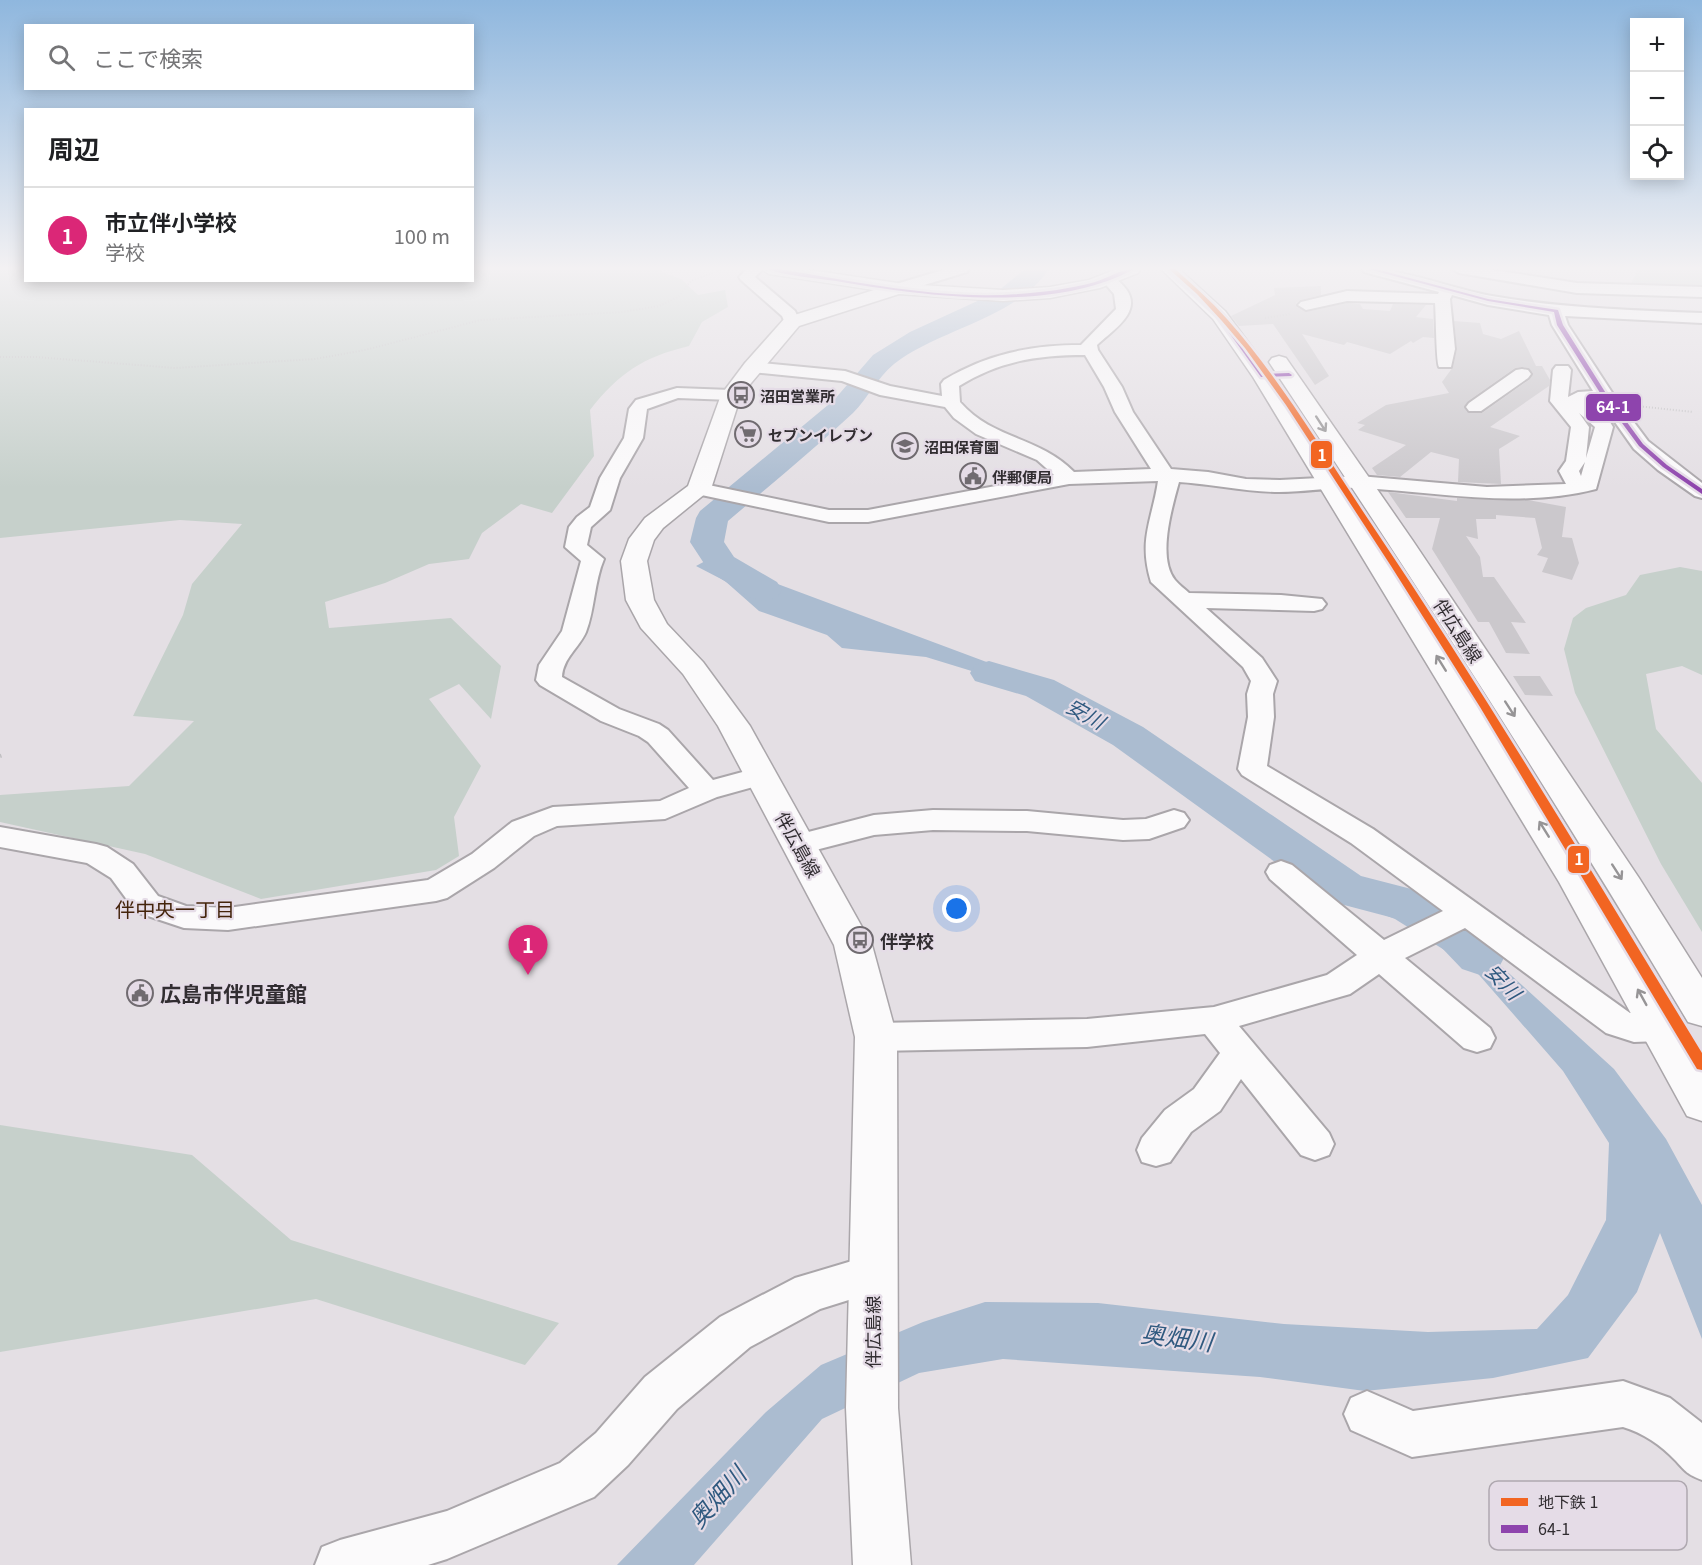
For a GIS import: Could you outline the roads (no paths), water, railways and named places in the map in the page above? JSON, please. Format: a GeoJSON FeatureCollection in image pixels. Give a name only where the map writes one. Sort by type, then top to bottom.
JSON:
{"type":"FeatureCollection","features":[{"type":"Feature","properties":{"kind":"main road"},"geometry":{"type":"LineString","coordinates":[[704,490],[732,395],[752,367],[774,342]]}},
{"type":"Feature","properties":{"kind":"main road","name":"伴広島線"},"geometry":{"type":"LineString","coordinates":[[1244,342],[1276,376]]}},
{"type":"Feature","properties":{"kind":"main road","name":"伴広島線"},"geometry":{"type":"LineString","coordinates":[[1257,342],[1276,376],[1344,483],[1577,881],[1702,1103]]}},
{"type":"Feature","properties":{"kind":"main road","name":"伴広島線"},"geometry":{"type":"LineString","coordinates":[[1344,483],[1626,887],[1702,1011]]}},
{"type":"Feature","properties":{"kind":"main road","name":"伴広島線"},"geometry":{"type":"LineString","coordinates":[[704,490],[654,523],[642,538],[634,561],[640,600],[655,628],[693,668],[734,726],[853,945],[876,1037],[872,1408],[882,1565]]}},
{"type":"Feature","properties":{"kind":"street"},"geometry":{"type":"LineString","coordinates":[[1091,342],[1090,350],[1113,387],[1124,412],[1166,475],[1168,482],[1155,531],[1158,568],[1163,582],[1253,663],[1264,681],[1260,694],[1261,717],[1252,769],[1362,836],[1461,916],[1618,1023],[1634,1028],[1659,1027]]}},
{"type":"Feature","properties":{"kind":"street"},"geometry":{"type":"LineString","coordinates":[[1444,342],[1448,350],[1445,363]]}},
{"type":"Feature","properties":{"kind":"street"},"geometry":{"type":"LineString","coordinates":[[1570,342],[1605,396],[1641,445],[1665,466],[1702,492]]}},
{"type":"Feature","properties":{"kind":"street"},"geometry":{"type":"LineString","coordinates":[[951,403],[950,384],[972,370],[1024,352],[1090,350]]}},
{"type":"Feature","properties":{"kind":"street"},"geometry":{"type":"LineString","coordinates":[[752,367],[844,376],[886,391],[951,403],[976,427],[1013,445],[1046,456],[1069,478]]}},
{"type":"Feature","properties":{"kind":"street"},"geometry":{"type":"LineString","coordinates":[[1562,370],[1559,401],[1580,427],[1576,462],[1569,471],[1572,479],[1582,487]]}},
{"type":"Feature","properties":{"kind":"street"},"geometry":{"type":"LineString","coordinates":[[1475,407],[1519,376],[1560,391]]}},
{"type":"Feature","properties":{"kind":"street"},"geometry":{"type":"LineString","coordinates":[[707,791],[658,736],[649,730],[610,715],[549,680],[549,672],[553,659],[573,634],[592,559],[576,547],[580,525],[599,510],[610,478],[623,460],[639,426],[638,409],[642,404],[677,393],[732,395]]}},
{"type":"Feature","properties":{"kind":"street"},"geometry":{"type":"LineString","coordinates":[[704,490],[829,516],[868,516],[1069,478],[1166,475],[1208,478],[1246,485],[1344,483],[1487,493],[1566,490],[1589,485],[1604,427],[1598,418],[1577,404],[1576,399],[1584,396],[1605,396]]}},
{"type":"Feature","properties":{"kind":"street"},"geometry":{"type":"LineString","coordinates":[[1184,600],[1215,602],[1258,600],[1314,604]]}},
{"type":"Feature","properties":{"kind":"street"},"geometry":{"type":"LineString","coordinates":[[0,837],[96,854],[122,871],[147,904],[184,917],[228,919],[436,890],[483,861],[524,829],[553,817],[665,810],[707,791],[760,776]]}},
{"type":"Feature","properties":{"kind":"street"},"geometry":{"type":"LineString","coordinates":[[800,844],[874,825],[933,820],[1027,821],[1123,830],[1149,829],[1174,820]]}},
{"type":"Feature","properties":{"kind":"street"},"geometry":{"type":"LineString","coordinates":[[1281,872],[1386,953],[1477,1038]]}},
{"type":"Feature","properties":{"kind":"street"},"geometry":{"type":"LineString","coordinates":[[876,1037],[1087,1033],[1214,1020],[1338,986],[1386,953],[1461,916]]}},
{"type":"Feature","properties":{"kind":"street"},"geometry":{"type":"LineString","coordinates":[[1214,1020],[1315,1144]]}},
{"type":"Feature","properties":{"kind":"street"},"geometry":{"type":"LineString","coordinates":[[1156,1150],[1178,1121],[1207,1100],[1241,1051]]}},
{"type":"Feature","properties":{"kind":"street"},"geometry":{"type":"LineString","coordinates":[[340,1565],[447,1535],[577,1480],[612,1449],[661,1393],[735,1332],[810,1292],[872,1283]]}},
{"type":"Feature","properties":{"kind":"street"},"geometry":{"type":"LineString","coordinates":[[1367,1414],[1412,1434],[1623,1404],[1654,1414],[1692,1444],[1702,1457]]}},
{"type":"Feature","properties":{"kind":"water"},"geometry":{"type":"Polygon","coordinates":[[[722,552],[775,583],[1051,686],[1039,696],[1001,680],[926,657],[842,648],[827,635],[759,611],[725,581],[696,566],[722,552]]]}},
{"type":"Feature","properties":{"kind":"water","name":"奥畑川"},"geometry":{"type":"Polygon","coordinates":[[[1357,882],[1413,897],[1490,956],[1614,1069],[1666,1139],[1702,1205],[1702,1339],[1660,1233],[1637,1292],[1588,1358],[1493,1378],[1365,1391],[1260,1377],[1003,1359],[919,1373],[822,1419],[694,1565],[617,1565],[766,1412],[821,1365],[923,1322],[985,1302],[1098,1303],[1284,1324],[1428,1332],[1537,1329],[1568,1295],[1606,1220],[1609,1143],[1563,1071],[1473,968],[1395,919],[1352,902],[1357,882]]]}},
{"type":"Feature","properties":{"kind":"waterway","name":"安川"},"geometry":{"type":"LineString","coordinates":[[764,590],[721,564],[707,542],[712,518],[844,406],[882,361],[910,342]]}},
{"type":"Feature","properties":{"kind":"waterway","name":"安川"},"geometry":{"type":"LineString","coordinates":[[989,673],[1040,688],[1128,736],[1346,889],[1437,912],[1480,956]]}},
{"type":"Feature","properties":{"kind":"metro line","name":"1"},"geometry":{"type":"LineString","coordinates":[[1243,342],[1289,405],[1441,636],[1573,849],[1702,1065]]}},
{"type":"Feature","properties":{"kind":"place","name":"沼田営業所"},"geometry":{"type":"Point","coordinates":[741,395]}},
{"type":"Feature","properties":{"kind":"place","name":"セブンイレブン"},"geometry":{"type":"Point","coordinates":[748,434]}},
{"type":"Feature","properties":{"kind":"place","name":"沼田保育園"},"geometry":{"type":"Point","coordinates":[905,446]}},
{"type":"Feature","properties":{"kind":"place","name":"伴郵便局"},"geometry":{"type":"Point","coordinates":[973,476]}},
{"type":"Feature","properties":{"kind":"place","name":"伴学校"},"geometry":{"type":"Point","coordinates":[860,940]}},
{"type":"Feature","properties":{"kind":"place","name":"市立伴小学校"},"geometry":{"type":"Point","coordinates":[528,975]}},
{"type":"Feature","properties":{"kind":"place","name":"広島市伴児童館"},"geometry":{"type":"Point","coordinates":[140,993]}},
{"type":"Feature","properties":{"kind":"district","name":"伴中央一丁目"},"geometry":{"type":"Point","coordinates":[175,908]}}]}
